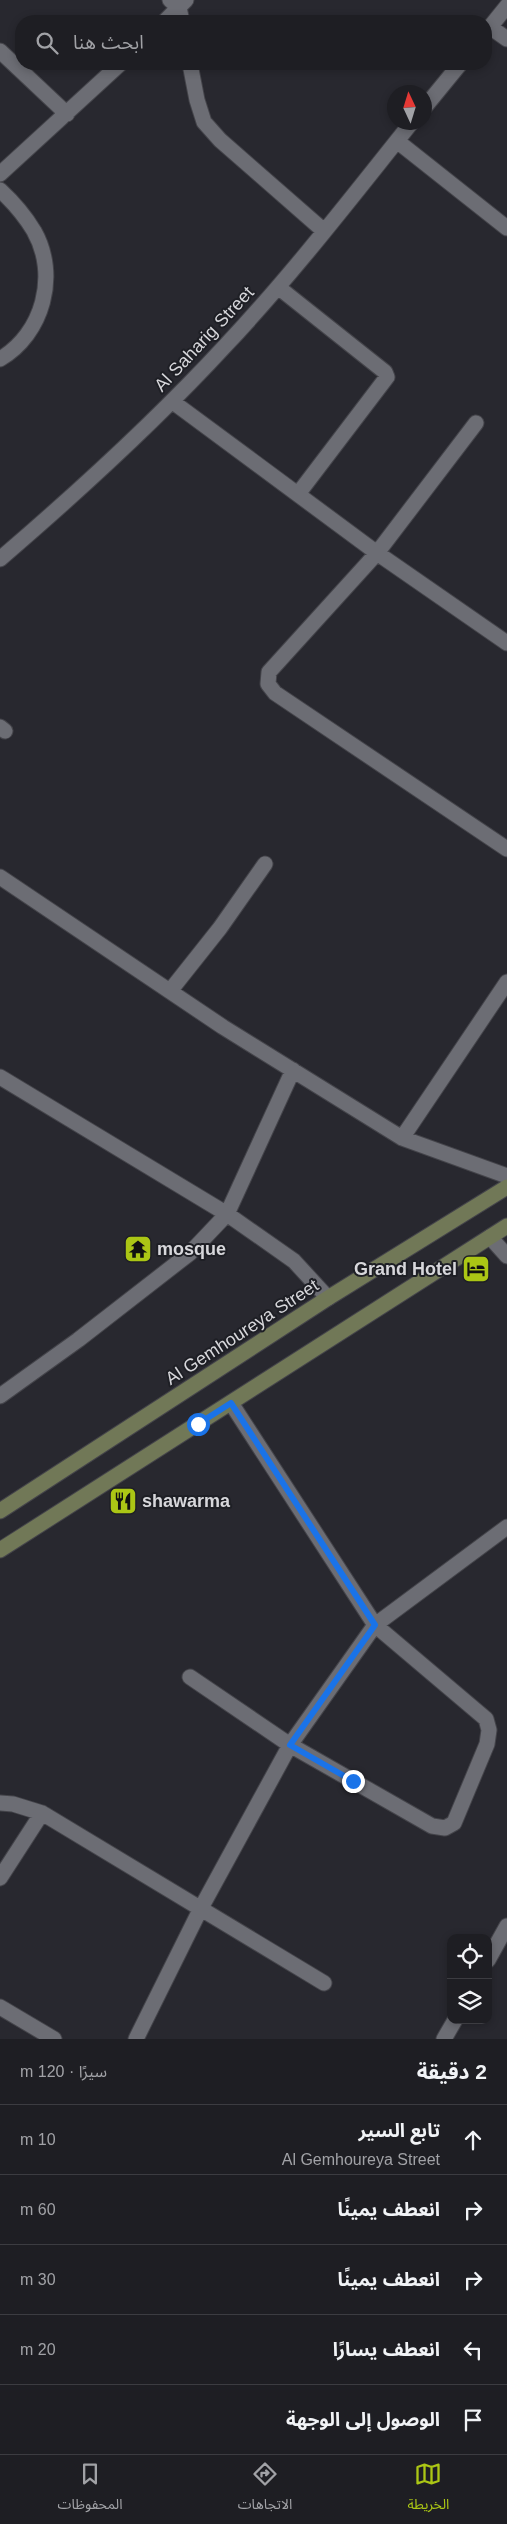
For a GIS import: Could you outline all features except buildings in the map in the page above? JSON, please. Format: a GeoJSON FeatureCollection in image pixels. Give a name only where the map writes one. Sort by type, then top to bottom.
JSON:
{"type":"FeatureCollection","features":[{"type":"Feature","properties":{"kind":"main road","name":"Al Gemhoureya Street"},"geometry":{"type":"LineString","coordinates":[[0,1511],[328,1298],[507,1187]]}},
{"type":"Feature","properties":{"kind":"main road"},"geometry":{"type":"LineString","coordinates":[[0,1550],[507,1226]]}},
{"type":"Feature","properties":{"kind":"street"},"geometry":{"type":"LineString","coordinates":[[492,25],[507,6]]}},
{"type":"Feature","properties":{"kind":"street"},"geometry":{"type":"LineString","coordinates":[[492,32],[507,40]]}},
{"type":"Feature","properties":{"kind":"street"},"geometry":{"type":"LineString","coordinates":[[0,51],[15,65]]}},
{"type":"Feature","properties":{"kind":"street"},"geometry":{"type":"LineString","coordinates":[[20,70],[67,114]]}},
{"type":"Feature","properties":{"kind":"street"},"geometry":{"type":"LineString","coordinates":[[0,174],[114,70]]}},
{"type":"Feature","properties":{"kind":"street"},"geometry":{"type":"LineString","coordinates":[[191,70],[197,100],[204,122],[220,140],[324,231]]}},
{"type":"Feature","properties":{"kind":"street"},"geometry":{"type":"LineString","coordinates":[[432,98],[455,70]]}},
{"type":"Feature","properties":{"kind":"street","name":"Al Saharig Street"},"geometry":{"type":"LineString","coordinates":[[0,560],[86,485],[172,402],[278,287],[406,130]]}},
{"type":"Feature","properties":{"kind":"street"},"geometry":{"type":"LineString","coordinates":[[397,141],[507,228]]}},
{"type":"Feature","properties":{"kind":"street"},"geometry":{"type":"LineString","coordinates":[[0,190],[23,215],[35,233],[45,260],[46,294],[36,324],[13,351],[0,359]]}},
{"type":"Feature","properties":{"kind":"street"},"geometry":{"type":"LineString","coordinates":[[278,287],[385,372],[387,377],[298,494]]}},
{"type":"Feature","properties":{"kind":"street"},"geometry":{"type":"LineString","coordinates":[[172,402],[377,553],[507,644]]}},
{"type":"Feature","properties":{"kind":"street"},"geometry":{"type":"LineString","coordinates":[[476,423],[377,553],[269,672],[268,684],[275,693],[507,849]]}},
{"type":"Feature","properties":{"kind":"street"},"geometry":{"type":"LineString","coordinates":[[170,992],[220,928],[266,864]]}},
{"type":"Feature","properties":{"kind":"street"},"geometry":{"type":"LineString","coordinates":[[0,877],[170,992],[402,1138],[507,1176]]}},
{"type":"Feature","properties":{"kind":"street"},"geometry":{"type":"LineString","coordinates":[[402,1138],[507,982]]}},
{"type":"Feature","properties":{"kind":"street"},"geometry":{"type":"LineString","coordinates":[[0,1396],[78,1340],[190,1253],[227,1214],[293,1070]]}},
{"type":"Feature","properties":{"kind":"street"},"geometry":{"type":"LineString","coordinates":[[0,1076],[227,1214],[294,1261],[328,1298]]}},
{"type":"Feature","properties":{"kind":"street"},"geometry":{"type":"LineString","coordinates":[[490,1237],[507,1256]]}},
{"type":"Feature","properties":{"kind":"street"},"geometry":{"type":"LineString","coordinates":[[190,1677],[290,1745],[432,1826],[444,1828],[454,1823],[487,1744],[489,1730],[486,1719],[375,1625],[231,1403]]}},
{"type":"Feature","properties":{"kind":"street"},"geometry":{"type":"LineString","coordinates":[[136,2039],[201,1908],[290,1745],[375,1625],[507,1527]]}},
{"type":"Feature","properties":{"kind":"street"},"geometry":{"type":"LineString","coordinates":[[0,1803],[13,1804],[42,1813],[324,1983]]}},
{"type":"Feature","properties":{"kind":"street"},"geometry":{"type":"LineString","coordinates":[[0,1878],[42,1813]]}},
{"type":"Feature","properties":{"kind":"street"},"geometry":{"type":"LineString","coordinates":[[492,1953],[507,1926]]}},
{"type":"Feature","properties":{"kind":"street"},"geometry":{"type":"LineString","coordinates":[[0,2008],[54,2039]]}},
{"type":"Feature","properties":{"kind":"street"},"geometry":{"type":"LineString","coordinates":[[444,2039],[453,2024]]}},
{"type":"Feature","properties":{"kind":"place","name":"mosque"},"geometry":{"type":"Point","coordinates":[138,1249]}},
{"type":"Feature","properties":{"kind":"place","name":"Grand Hotel"},"geometry":{"type":"Point","coordinates":[476,1269]}},
{"type":"Feature","properties":{"kind":"place","name":"shawarma"},"geometry":{"type":"Point","coordinates":[123,1501]}},
{"type":"Feature","properties":{"kind":"route"},"geometry":{"type":"LineString","coordinates":[[198,1424],[231,1403],[375,1625],[290,1745],[353,1781]]}}]}
